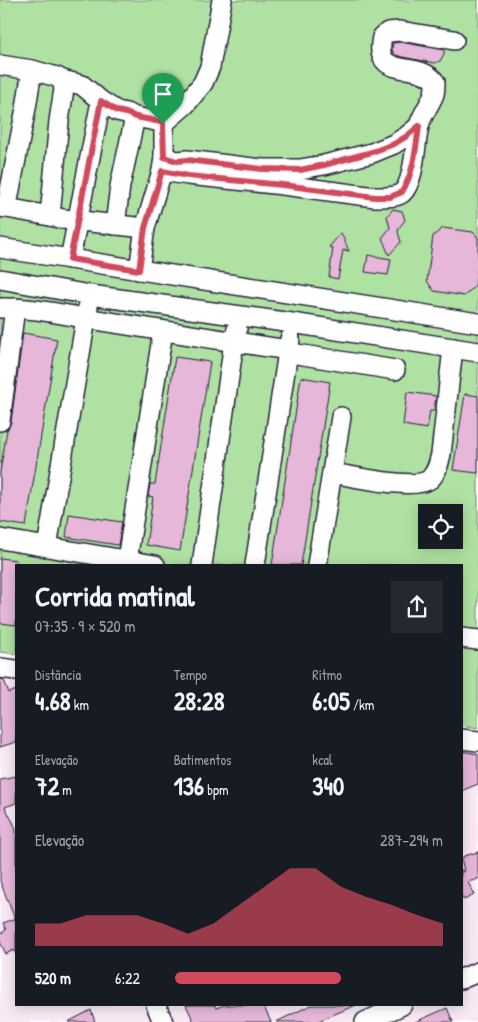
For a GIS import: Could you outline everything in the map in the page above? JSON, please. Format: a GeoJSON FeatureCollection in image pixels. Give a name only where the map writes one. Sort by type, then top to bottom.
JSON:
{"type":"FeatureCollection","features":[{"type":"Feature","properties":{"kind":"lane"},"geometry":{"type":"LineString","coordinates":[[139,270],[145,228],[163,164],[163,124],[185,105],[203,83],[210,67],[222,0]]}},
{"type":"Feature","properties":{"kind":"lane"},"geometry":{"type":"LineString","coordinates":[[163,164],[177,161],[188,168],[262,169],[282,177],[375,197],[390,197],[399,194],[408,182],[412,170],[419,126],[434,94],[435,82],[429,75],[390,65],[384,61],[380,52],[382,37],[388,32],[400,31],[454,40]]}},
{"type":"Feature","properties":{"kind":"lane"},"geometry":{"type":"LineString","coordinates":[[0,65],[32,70],[82,85],[101,101],[117,111],[163,124]]}},
{"type":"Feature","properties":{"kind":"lane"},"geometry":{"type":"LineString","coordinates":[[32,70],[8,200],[4,208],[63,219],[145,228]]}},
{"type":"Feature","properties":{"kind":"lane"},"geometry":{"type":"LineString","coordinates":[[50,216],[64,89],[62,80]]}},
{"type":"Feature","properties":{"kind":"lane"},"geometry":{"type":"LineString","coordinates":[[70,259],[101,101]]}},
{"type":"Feature","properties":{"kind":"lane"},"geometry":{"type":"LineString","coordinates":[[115,225],[120,186],[136,117]]}},
{"type":"Feature","properties":{"kind":"lane"},"geometry":{"type":"LineString","coordinates":[[282,177],[300,170],[372,152],[394,144],[419,126]]}},
{"type":"Feature","properties":{"kind":"lane"},"geometry":{"type":"LineString","coordinates":[[0,248],[478,323]]}},
{"type":"Feature","properties":{"kind":"lane"},"geometry":{"type":"LineString","coordinates":[[0,279],[90,295],[292,323],[478,352]]}},
{"type":"Feature","properties":{"kind":"lane"},"geometry":{"type":"LineString","coordinates":[[47,547],[90,295]]}},
{"type":"Feature","properties":{"kind":"lane"},"geometry":{"type":"LineString","coordinates":[[0,422],[8,308],[39,310],[395,370]]}},
{"type":"Feature","properties":{"kind":"lane"},"geometry":{"type":"LineString","coordinates":[[202,564],[234,342],[240,316]]}},
{"type":"Feature","properties":{"kind":"lane"},"geometry":{"type":"LineString","coordinates":[[255,564],[293,352],[292,323]]}},
{"type":"Feature","properties":{"kind":"lane"},"geometry":{"type":"LineString","coordinates":[[126,560],[163,331]]}},
{"type":"Feature","properties":{"kind":"lane"},"geometry":{"type":"LineString","coordinates":[[353,363],[358,334]]}},
{"type":"Feature","properties":{"kind":"lane"},"geometry":{"type":"LineString","coordinates":[[332,473],[394,483],[415,484],[425,482],[431,478],[437,468],[441,454],[453,348]]}},
{"type":"Feature","properties":{"kind":"lane"},"geometry":{"type":"LineString","coordinates":[[317,564],[341,417]]}},
{"type":"Feature","properties":{"kind":"lane"},"geometry":{"type":"LineString","coordinates":[[0,539],[149,564]]}},
{"type":"Feature","properties":{"kind":"lane"},"geometry":{"type":"LineString","coordinates":[[463,638],[478,640]]}},
{"type":"Feature","properties":{"kind":"lane"},"geometry":{"type":"LineString","coordinates":[[0,668],[15,670]]}},
{"type":"Feature","properties":{"kind":"lane"},"geometry":{"type":"LineString","coordinates":[[463,738],[478,741]]}},
{"type":"Feature","properties":{"kind":"lane"},"geometry":{"type":"LineString","coordinates":[[463,978],[478,972]]}},
{"type":"Feature","properties":{"kind":"lane"},"geometry":{"type":"LineString","coordinates":[[156,1006],[162,1022]]}},
{"type":"Feature","properties":{"kind":"lane"},"geometry":{"type":"LineString","coordinates":[[365,1022],[398,1006]]}},
{"type":"Feature","properties":{"kind":"shaded area"},"geometry":{"type":"Polygon","coordinates":[[[0,677],[15,679],[15,1006],[463,1006],[463,748],[478,751],[478,1022],[0,1022],[0,677]]]}},
{"type":"Feature","properties":{"kind":"green space"},"geometry":{"type":"Polygon","coordinates":[[[0,0],[478,0],[478,728],[463,725],[463,564],[15,564],[15,654],[0,652],[0,0]]]}},
{"type":"Feature","properties":{"kind":"building"},"geometry":{"type":"Polygon","coordinates":[[[400,42],[444,50],[444,54],[440,61],[435,63],[402,57],[393,53],[392,49],[393,43],[400,42]]]}},
{"type":"Feature","properties":{"kind":"building"},"geometry":{"type":"Polygon","coordinates":[[[393,209],[402,211],[405,220],[398,232],[401,242],[389,255],[382,238],[390,228],[387,216],[393,209]]]}},
{"type":"Feature","properties":{"kind":"building"},"geometry":{"type":"Polygon","coordinates":[[[443,228],[473,232],[478,238],[478,265],[475,286],[464,296],[434,291],[427,281],[433,236],[443,228]]]}},
{"type":"Feature","properties":{"kind":"building"},"geometry":{"type":"Polygon","coordinates":[[[341,233],[349,251],[343,250],[338,279],[329,277],[333,248],[329,247],[341,233]]]}},
{"type":"Feature","properties":{"kind":"building"},"geometry":{"type":"Polygon","coordinates":[[[368,255],[391,259],[388,275],[365,272],[368,255]]]}},
{"type":"Feature","properties":{"kind":"building"},"geometry":{"type":"Polygon","coordinates":[[[23,333],[57,339],[26,526],[0,522],[0,472],[7,430],[11,422],[23,333]]]}},
{"type":"Feature","properties":{"kind":"building"},"geometry":{"type":"Polygon","coordinates":[[[175,357],[210,362],[180,551],[146,545],[153,497],[148,496],[150,484],[155,484],[175,357]]]}},
{"type":"Feature","properties":{"kind":"building"},"geometry":{"type":"Polygon","coordinates":[[[301,377],[330,382],[301,564],[272,564],[301,377]]]}},
{"type":"Feature","properties":{"kind":"building"},"geometry":{"type":"Polygon","coordinates":[[[407,392],[436,396],[434,411],[430,411],[427,429],[403,425],[407,392]]]}},
{"type":"Feature","properties":{"kind":"building"},"geometry":{"type":"Polygon","coordinates":[[[465,394],[478,396],[478,473],[453,470],[465,394]]]}},
{"type":"Feature","properties":{"kind":"building"},"geometry":{"type":"Polygon","coordinates":[[[69,514],[122,522],[118,545],[66,537],[69,514]]]}},
{"type":"Feature","properties":{"kind":"building"},"geometry":{"type":"Polygon","coordinates":[[[0,558],[16,560],[15,625],[0,623],[0,558]]]}},
{"type":"Feature","properties":{"kind":"building"},"geometry":{"type":"Polygon","coordinates":[[[0,679],[4,680],[9,693],[15,690],[15,742],[0,747],[0,679]]]}},
{"type":"Feature","properties":{"kind":"building"},"geometry":{"type":"Polygon","coordinates":[[[463,751],[478,754],[478,784],[463,790],[463,751]]]}},
{"type":"Feature","properties":{"kind":"building"},"geometry":{"type":"Polygon","coordinates":[[[15,776],[15,803],[5,807],[15,826],[15,919],[0,881],[0,779],[15,776]]]}},
{"type":"Feature","properties":{"kind":"building"},"geometry":{"type":"Polygon","coordinates":[[[478,852],[478,879],[468,882],[474,895],[464,900],[463,857],[478,852]]]}},
{"type":"Feature","properties":{"kind":"building"},"geometry":{"type":"Polygon","coordinates":[[[15,919],[15,952],[14,950],[6,954],[0,942],[0,934],[6,930],[3,923],[15,919]]]}},
{"type":"Feature","properties":{"kind":"building"},"geometry":{"type":"Polygon","coordinates":[[[186,1006],[215,1006],[216,1008],[221,1006],[263,1006],[271,1022],[194,1022],[186,1006]]]}},
{"type":"Feature","properties":{"kind":"building"},"geometry":{"type":"Polygon","coordinates":[[[309,1006],[354,1006],[316,1022],[276,1022],[309,1006]]]}},
{"type":"Feature","properties":{"kind":"building"},"geometry":{"type":"Polygon","coordinates":[[[447,1008],[453,1022],[415,1022],[447,1008]]]}},
{"type":"Feature","properties":{"kind":"building"},"geometry":{"type":"Polygon","coordinates":[[[91,1010],[95,1022],[68,1022],[91,1010]]]}},
{"type":"Feature","properties":{"kind":"route"},"geometry":{"type":"LineString","coordinates":[[101,101],[117,111],[163,124],[164,157],[177,161],[187,160],[281,170],[300,170],[372,152],[394,144],[419,126],[412,170],[408,182],[399,194],[390,197],[375,197],[283,185],[188,176],[162,171],[145,228],[139,270],[70,259],[101,101]]}}]}
